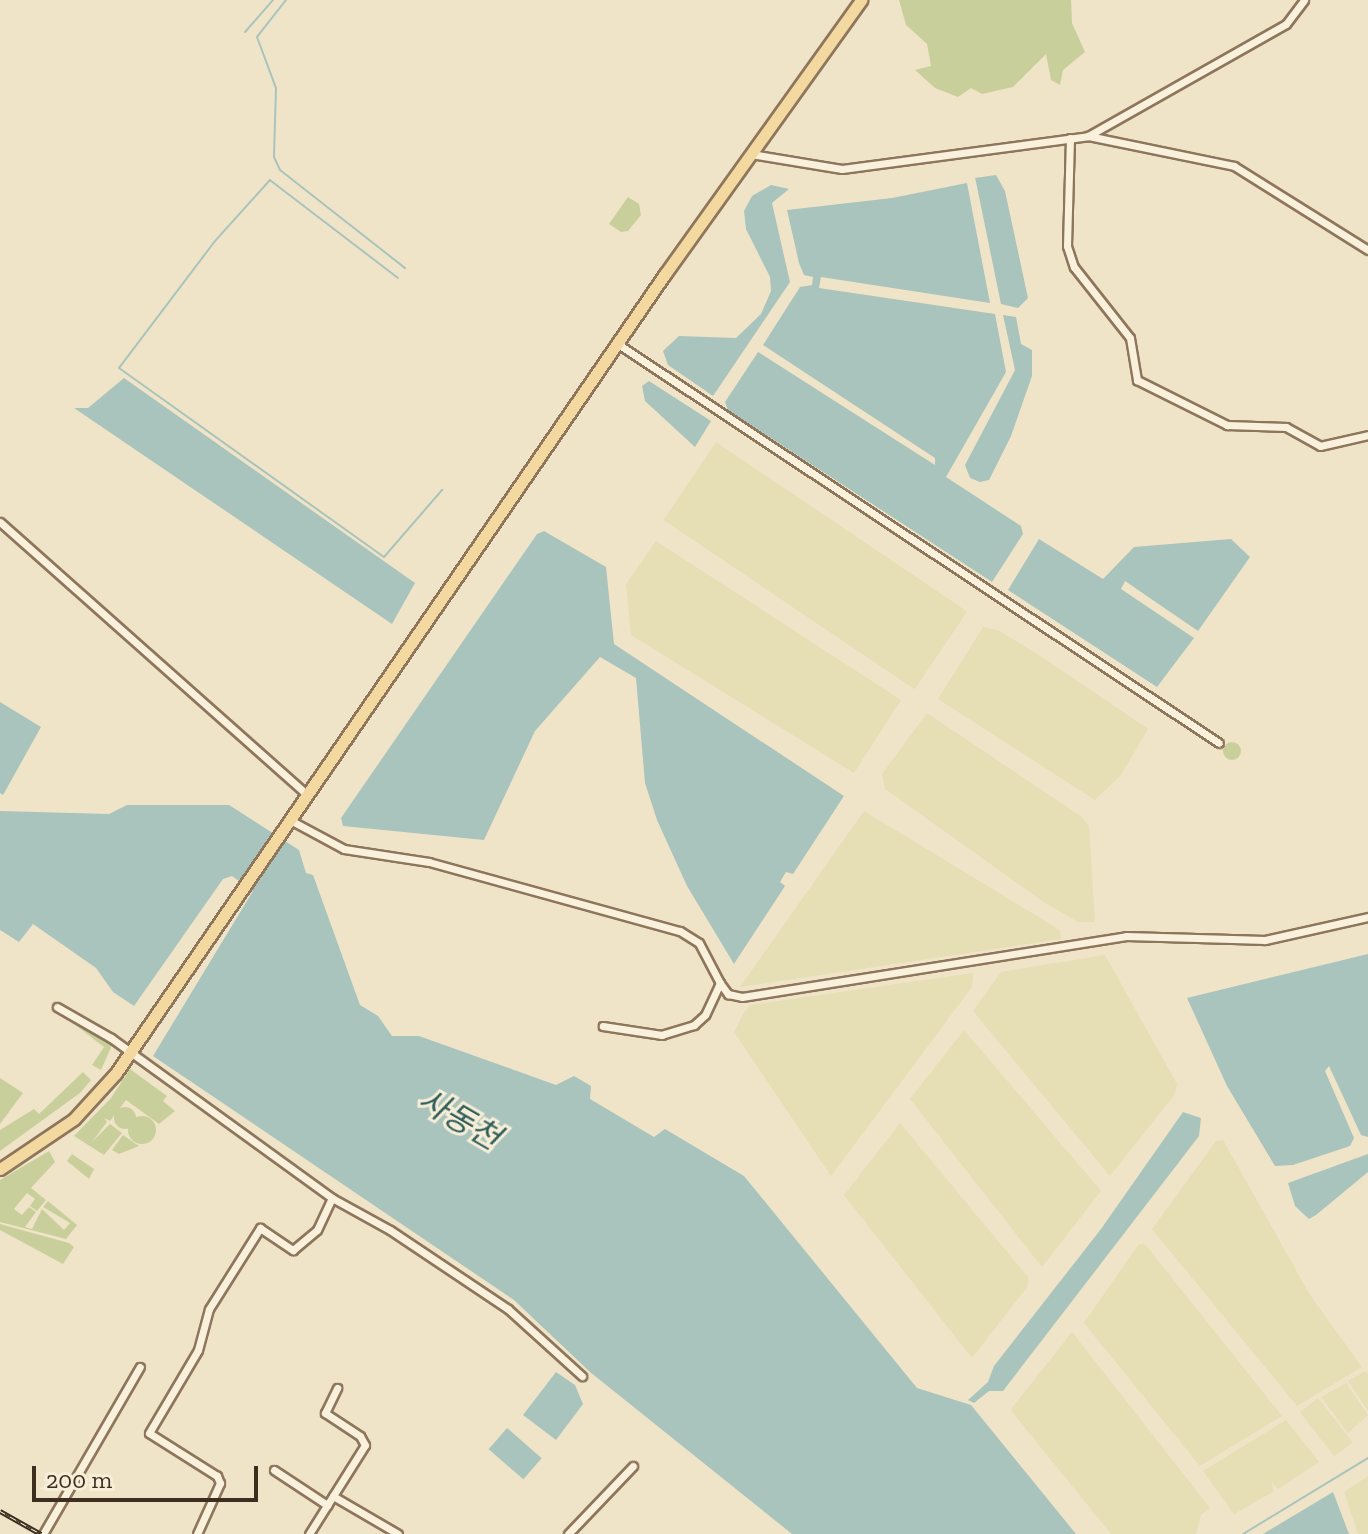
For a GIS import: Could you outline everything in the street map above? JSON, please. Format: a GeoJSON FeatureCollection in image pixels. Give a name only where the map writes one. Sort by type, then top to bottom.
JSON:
{"type":"FeatureCollection","features":[{"type":"Feature","properties":{"kind":"main road"},"geometry":{"type":"LineString","coordinates":[[0,1169],[74,1119],[130,1053],[618,344],[861,0]]}},
{"type":"Feature","properties":{"kind":"street"},"geometry":{"type":"LineString","coordinates":[[1088,136],[1286,24],[1300,1]]}},
{"type":"Feature","properties":{"kind":"street"},"geometry":{"type":"LineString","coordinates":[[751,154],[842,169],[1088,136],[1234,166],[1368,250]]}},
{"type":"Feature","properties":{"kind":"street"},"geometry":{"type":"LineString","coordinates":[[1070,138],[1067,246],[1074,267],[1130,338],[1137,380],[1227,425],[1286,427],[1320,446],[1368,435]]}},
{"type":"Feature","properties":{"kind":"street"},"geometry":{"type":"LineString","coordinates":[[618,344],[1219,743]]}},
{"type":"Feature","properties":{"kind":"street"},"geometry":{"type":"LineString","coordinates":[[0,522],[308,795]]}},
{"type":"Feature","properties":{"kind":"street"},"geometry":{"type":"LineString","coordinates":[[290,820],[344,849],[429,862],[680,931],[699,943],[728,994],[742,997],[1126,936],[1265,940],[1368,917]]}},
{"type":"Feature","properties":{"kind":"street"},"geometry":{"type":"LineString","coordinates":[[603,1026],[662,1035],[678,1032],[705,1015],[720,983]]}},
{"type":"Feature","properties":{"kind":"street"},"geometry":{"type":"LineString","coordinates":[[57,1007],[130,1053],[332,1198],[390,1230],[508,1309],[582,1376]]}},
{"type":"Feature","properties":{"kind":"street"},"geometry":{"type":"LineString","coordinates":[[197,1534],[220,1483],[217,1476],[149,1433],[198,1350],[209,1309],[260,1228],[293,1250],[317,1230],[332,1198]]}},
{"type":"Feature","properties":{"kind":"street"},"geometry":{"type":"LineString","coordinates":[[43,1534],[140,1367]]}},
{"type":"Feature","properties":{"kind":"street"},"geometry":{"type":"LineString","coordinates":[[309,1534],[365,1445],[360,1436],[325,1413],[337,1388]]}},
{"type":"Feature","properties":{"kind":"street"},"geometry":{"type":"LineString","coordinates":[[568,1534],[633,1466]]}},
{"type":"Feature","properties":{"kind":"street"},"geometry":{"type":"LineString","coordinates":[[274,1470],[327,1505]]}},
{"type":"Feature","properties":{"kind":"street"},"geometry":{"type":"LineString","coordinates":[[333,1496],[398,1534]]}},
{"type":"Feature","properties":{"kind":"shaded area"},"geometry":{"type":"Polygon","coordinates":[[[716,442],[967,611],[915,689],[663,520],[716,442]]]}},
{"type":"Feature","properties":{"kind":"shaded area"},"geometry":{"type":"Polygon","coordinates":[[[656,541],[901,700],[854,773],[631,635],[626,584],[656,541]]]}},
{"type":"Feature","properties":{"kind":"shaded area"},"geometry":{"type":"Polygon","coordinates":[[[983,627],[998,630],[1042,657],[1148,729],[1121,775],[1095,800],[938,699],[983,627]]]}},
{"type":"Feature","properties":{"kind":"shaded area"},"geometry":{"type":"Polygon","coordinates":[[[927,713],[1082,817],[1089,826],[1095,922],[1078,922],[1045,903],[885,789],[882,774],[927,713]]]}},
{"type":"Feature","properties":{"kind":"shaded area"},"geometry":{"type":"Polygon","coordinates":[[[864,811],[1060,930],[1061,939],[740,987],[864,811]]]}},
{"type":"Feature","properties":{"kind":"shaded area"},"geometry":{"type":"Polygon","coordinates":[[[1105,955],[1177,1084],[1175,1094],[1110,1176],[973,1011],[1001,972],[1105,955]]]}},
{"type":"Feature","properties":{"kind":"shaded area"},"geometry":{"type":"Polygon","coordinates":[[[973,973],[972,987],[831,1176],[734,1032],[743,1014],[750,1005],[973,973]]]}},
{"type":"Feature","properties":{"kind":"shaded area"},"geometry":{"type":"Polygon","coordinates":[[[964,1030],[1101,1191],[1042,1267],[910,1099],[964,1030]]]}},
{"type":"Feature","properties":{"kind":"shaded area"},"geometry":{"type":"Polygon","coordinates":[[[900,1123],[1028,1277],[1028,1286],[972,1358],[844,1195],[900,1123]]]}},
{"type":"Feature","properties":{"kind":"shaded area"},"geometry":{"type":"Polygon","coordinates":[[[1223,1140],[1310,1295],[1362,1367],[1297,1406],[1152,1229],[1216,1141],[1223,1140]]]}},
{"type":"Feature","properties":{"kind":"shaded area"},"geometry":{"type":"Polygon","coordinates":[[[1144,1243],[1282,1416],[1200,1466],[1084,1323],[1138,1245],[1144,1243]]]}},
{"type":"Feature","properties":{"kind":"shaded area"},"geometry":{"type":"Polygon","coordinates":[[[1072,1332],[1210,1508],[1201,1515],[1196,1534],[1111,1534],[1013,1413],[1011,1409],[1072,1332]]]}},
{"type":"Feature","properties":{"kind":"shaded area"},"geometry":{"type":"Polygon","coordinates":[[[1365,1371],[1368,1374],[1368,1411],[1348,1381],[1365,1371]]]}},
{"type":"Feature","properties":{"kind":"shaded area"},"geometry":{"type":"Polygon","coordinates":[[[1346,1383],[1368,1415],[1348,1433],[1321,1397],[1346,1383]]]}},
{"type":"Feature","properties":{"kind":"shaded area"},"geometry":{"type":"Polygon","coordinates":[[[1318,1398],[1352,1442],[1334,1456],[1300,1412],[1318,1398]]]}},
{"type":"Feature","properties":{"kind":"shaded area"},"geometry":{"type":"Polygon","coordinates":[[[1286,1420],[1319,1462],[1278,1489],[1272,1482],[1273,1492],[1234,1514],[1203,1471],[1286,1420]]]}},
{"type":"Feature","properties":{"kind":"shaded area"},"geometry":{"type":"Polygon","coordinates":[[[1368,1476],[1368,1534],[1358,1534],[1344,1492],[1368,1476]]]}},
{"type":"Feature","properties":{"kind":"green space"},"geometry":{"type":"Polygon","coordinates":[[[899,0],[1071,0],[1072,23],[1085,52],[1063,70],[1060,85],[1051,80],[1046,54],[1013,87],[982,94],[971,88],[958,97],[935,88],[915,70],[931,66],[927,44],[906,25],[899,0]]]}},
{"type":"Feature","properties":{"kind":"green space"},"geometry":{"type":"Polygon","coordinates":[[[628,197],[639,204],[641,215],[628,231],[621,232],[609,224],[628,197]]]}},
{"type":"Feature","properties":{"kind":"green space"},"geometry":{"type":"Polygon","coordinates":[[[1232,742],[1241,751],[1232,760],[1223,751],[1232,742]]]}},
{"type":"Feature","properties":{"kind":"green space"},"geometry":{"type":"Polygon","coordinates":[[[65,1017],[113,1043],[101,1070],[92,1065],[104,1047],[65,1017]]]}},
{"type":"Feature","properties":{"kind":"green space"},"geometry":{"type":"Polygon","coordinates":[[[130,1069],[167,1096],[163,1101],[175,1111],[159,1124],[126,1100],[110,1121],[104,1118],[107,1122],[92,1142],[110,1124],[122,1133],[104,1155],[74,1136],[111,1098],[130,1069]]]}},
{"type":"Feature","properties":{"kind":"green space"},"geometry":{"type":"Polygon","coordinates":[[[83,1072],[91,1080],[80,1093],[0,1151],[0,1130],[34,1109],[39,1114],[83,1072]]]}},
{"type":"Feature","properties":{"kind":"green space"},"geometry":{"type":"Polygon","coordinates":[[[0,1078],[23,1093],[0,1124],[0,1078]]]}},
{"type":"Feature","properties":{"kind":"green space"},"geometry":{"type":"Polygon","coordinates":[[[121,1107],[129,1107],[136,1118],[129,1129],[121,1129],[114,1122],[114,1114],[121,1107]]]}},
{"type":"Feature","properties":{"kind":"green space"},"geometry":{"type":"Polygon","coordinates":[[[142,1116],[152,1120],[156,1130],[152,1140],[142,1144],[132,1140],[128,1130],[132,1120],[142,1116]]]}},
{"type":"Feature","properties":{"kind":"green space"},"geometry":{"type":"Polygon","coordinates":[[[123,1135],[139,1146],[119,1154],[112,1150],[123,1135]]]}},
{"type":"Feature","properties":{"kind":"green space"},"geometry":{"type":"Polygon","coordinates":[[[49,1151],[55,1162],[31,1188],[46,1200],[37,1211],[30,1206],[35,1199],[27,1193],[14,1209],[22,1215],[29,1207],[36,1212],[25,1227],[32,1229],[42,1209],[64,1230],[70,1223],[43,1207],[48,1201],[77,1225],[66,1239],[0,1222],[0,1180],[49,1151]]]}},
{"type":"Feature","properties":{"kind":"green space"},"geometry":{"type":"Polygon","coordinates":[[[72,1154],[94,1169],[89,1179],[67,1161],[72,1154]]]}},
{"type":"Feature","properties":{"kind":"green space"},"geometry":{"type":"Polygon","coordinates":[[[0,1224],[74,1247],[63,1264],[0,1230],[0,1224]]]}},
{"type":"Feature","properties":{"kind":"water"},"geometry":{"type":"Polygon","coordinates":[[[996,175],[1005,191],[1028,298],[1018,308],[1001,304],[975,178],[996,175]]]}},
{"type":"Feature","properties":{"kind":"water"},"geometry":{"type":"Polygon","coordinates":[[[967,183],[990,303],[821,277],[819,288],[995,314],[1006,372],[946,477],[1021,526],[1023,534],[992,582],[728,410],[725,402],[758,352],[935,465],[935,458],[763,345],[800,287],[812,285],[813,277],[804,275],[799,263],[787,210],[892,198],[967,183]]]}},
{"type":"Feature","properties":{"kind":"water"},"geometry":{"type":"Polygon","coordinates":[[[771,185],[789,189],[772,203],[790,282],[713,396],[668,365],[663,351],[679,336],[736,338],[761,314],[771,291],[770,277],[746,229],[744,211],[752,196],[771,185]]]}},
{"type":"Feature","properties":{"kind":"water"},"geometry":{"type":"Polygon","coordinates":[[[1003,315],[1016,317],[1021,344],[1032,350],[1032,376],[1011,436],[989,480],[980,482],[970,478],[965,465],[1015,370],[1003,315]]]}},
{"type":"Feature","properties":{"kind":"water"},"geometry":{"type":"Polygon","coordinates":[[[124,378],[415,583],[392,624],[74,408],[88,408],[124,378]]]}},
{"type":"Feature","properties":{"kind":"water"},"geometry":{"type":"Polygon","coordinates":[[[649,381],[711,421],[695,447],[645,401],[642,386],[649,381]]]}},
{"type":"Feature","properties":{"kind":"water"},"geometry":{"type":"Polygon","coordinates":[[[544,531],[606,567],[614,644],[844,796],[793,874],[786,872],[780,882],[785,886],[734,964],[687,886],[657,820],[645,783],[636,678],[600,657],[535,731],[484,840],[343,826],[341,818],[537,534],[544,531]]]}},
{"type":"Feature","properties":{"kind":"water"},"geometry":{"type":"Polygon","coordinates":[[[1039,539],[1103,579],[1134,547],[1231,539],[1250,557],[1198,631],[1125,581],[1121,589],[1194,638],[1157,687],[1008,590],[1039,539]]]}},
{"type":"Feature","properties":{"kind":"water"},"geometry":{"type":"Polygon","coordinates":[[[0,702],[41,727],[3,795],[0,793],[0,702]]]}},
{"type":"Feature","properties":{"kind":"water","name":"사동천"},"geometry":{"type":"Polygon","coordinates":[[[127,805],[229,805],[299,850],[306,873],[313,875],[360,1005],[378,1016],[392,1036],[419,1036],[556,1085],[574,1076],[591,1086],[590,1099],[654,1137],[665,1129],[744,1176],[917,1388],[971,1405],[1076,1534],[792,1534],[590,1372],[514,1300],[153,1056],[253,891],[232,876],[223,879],[134,1006],[113,992],[96,968],[33,924],[19,942],[0,930],[0,811],[109,814],[127,805]]]}},
{"type":"Feature","properties":{"kind":"water"},"geometry":{"type":"Polygon","coordinates":[[[1368,954],[1368,1137],[1361,1135],[1329,1066],[1325,1071],[1354,1138],[1350,1146],[1293,1165],[1275,1166],[1227,1086],[1187,998],[1368,954]]]}},
{"type":"Feature","properties":{"kind":"water"},"geometry":{"type":"Polygon","coordinates":[[[1183,1112],[1201,1118],[1199,1136],[1003,1391],[989,1391],[974,1403],[968,1400],[988,1382],[994,1366],[1101,1229],[1183,1112]]]}},
{"type":"Feature","properties":{"kind":"water"},"geometry":{"type":"Polygon","coordinates":[[[1368,1154],[1368,1172],[1316,1215],[1309,1219],[1295,1206],[1288,1183],[1368,1154]]]}},
{"type":"Feature","properties":{"kind":"water"},"geometry":{"type":"Polygon","coordinates":[[[556,1372],[575,1385],[583,1404],[556,1440],[523,1415],[556,1372]]]}},
{"type":"Feature","properties":{"kind":"water"},"geometry":{"type":"Polygon","coordinates":[[[507,1428],[542,1458],[523,1479],[489,1449],[507,1428]]]}},
{"type":"Feature","properties":{"kind":"water"},"geometry":{"type":"Polygon","coordinates":[[[1333,1492],[1349,1534],[1263,1534],[1333,1492]]]}},
{"type":"Feature","properties":{"kind":"waterway"},"geometry":{"type":"LineString","coordinates":[[245,32],[273,0]]}},
{"type":"Feature","properties":{"kind":"waterway"},"geometry":{"type":"LineString","coordinates":[[286,0],[257,37],[276,88],[274,157],[280,170],[405,268]]}},
{"type":"Feature","properties":{"kind":"waterway"},"geometry":{"type":"LineString","coordinates":[[398,278],[270,180],[215,241],[119,368],[384,557],[442,490]]}},
{"type":"Feature","properties":{"kind":"waterway"},"geometry":{"type":"LineString","coordinates":[[1243,1534],[1368,1458]]}},
{"type":"Feature","properties":{"kind":"railway"},"geometry":{"type":"LineString","coordinates":[[0,1511],[41,1534]]}}]}
